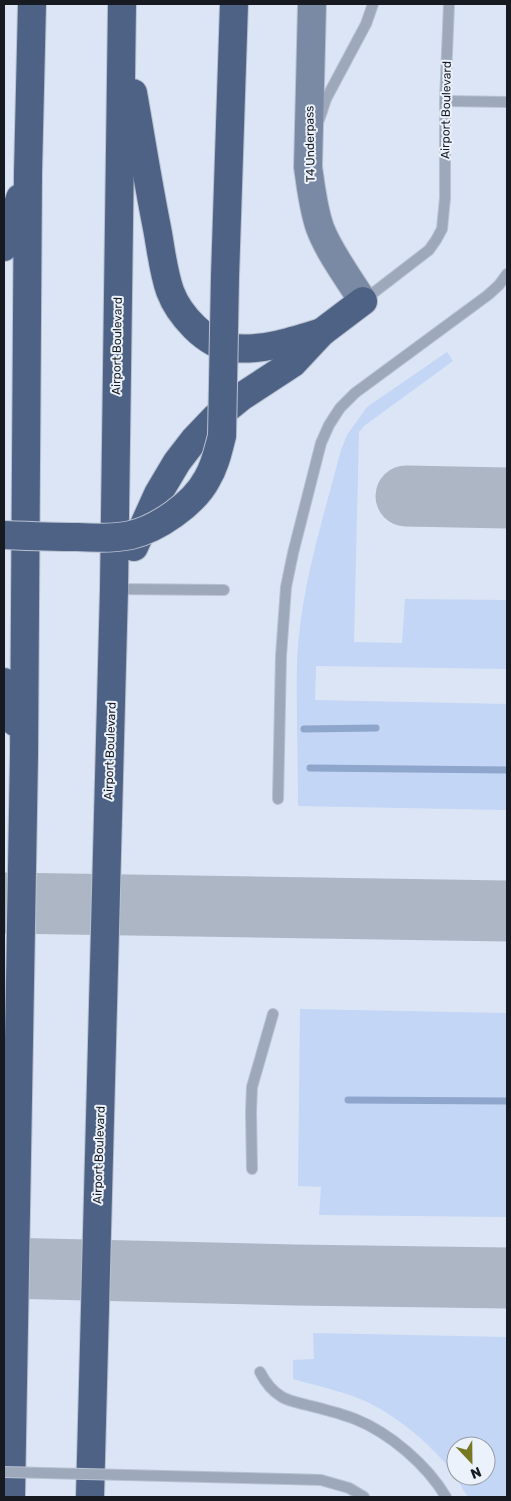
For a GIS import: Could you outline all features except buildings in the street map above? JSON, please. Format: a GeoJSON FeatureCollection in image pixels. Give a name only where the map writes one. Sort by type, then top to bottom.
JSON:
{"type":"FeatureCollection","features":[{"type":"Feature","properties":{"kind":"highway"},"geometry":{"type":"LineString","coordinates":[[11,1497],[24,755],[28,173],[32,4]]}},
{"type":"Feature","properties":{"kind":"highway"},"geometry":{"type":"LineString","coordinates":[[4,536],[102,538],[131,535],[154,526],[174,515],[202,487],[216,459],[222,436],[234,4]]}},
{"type":"Feature","properties":{"kind":"highway"},"geometry":{"type":"LineString","coordinates":[[122,14],[162,259],[170,292],[183,314],[195,329],[213,341],[231,348],[278,345],[322,332]]}},
{"type":"Feature","properties":{"kind":"highway","name":"Airport Boulevard"},"geometry":{"type":"LineString","coordinates":[[90,1497],[114,589],[122,14]]}},
{"type":"Feature","properties":{"kind":"highway"},"geometry":{"type":"LineString","coordinates":[[4,247],[28,173]]}},
{"type":"Feature","properties":{"kind":"highway"},"geometry":{"type":"LineString","coordinates":[[114,589],[158,494],[177,462],[194,440],[215,418],[241,397],[293,363],[322,332],[363,301]]}},
{"type":"Feature","properties":{"kind":"highway"},"geometry":{"type":"LineString","coordinates":[[4,682],[24,755]]}},
{"type":"Feature","properties":{"kind":"highway"},"geometry":{"type":"LineString","coordinates":[[4,1478],[11,1438]]}},
{"type":"Feature","properties":{"kind":"main road","name":"T4 Underpass"},"geometry":{"type":"LineString","coordinates":[[312,4],[308,167],[311,187],[321,230],[363,301]]}},
{"type":"Feature","properties":{"kind":"lane"},"geometry":{"type":"LineString","coordinates":[[309,147],[326,99],[366,24],[373,4]]}},
{"type":"Feature","properties":{"kind":"lane","name":"Airport Boulevard"},"geometry":{"type":"LineString","coordinates":[[363,301],[429,250],[442,229],[445,198],[445,101],[449,4]]}},
{"type":"Feature","properties":{"kind":"lane"},"geometry":{"type":"LineString","coordinates":[[445,101],[507,102]]}},
{"type":"Feature","properties":{"kind":"lane"},"geometry":{"type":"LineString","coordinates":[[278,799],[281,656],[286,587],[321,443],[329,425],[340,408],[355,393],[488,295],[503,287],[507,274]]}},
{"type":"Feature","properties":{"kind":"lane"},"geometry":{"type":"LineString","coordinates":[[114,589],[224,590]]}},
{"type":"Feature","properties":{"kind":"lane"},"geometry":{"type":"LineString","coordinates":[[252,1169],[252,1087],[273,1014]]}},
{"type":"Feature","properties":{"kind":"lane"},"geometry":{"type":"LineString","coordinates":[[260,1372],[266,1382],[283,1398],[355,1419],[374,1428],[395,1442],[412,1455],[446,1497]]}},
{"type":"Feature","properties":{"kind":"lane"},"geometry":{"type":"LineString","coordinates":[[4,1472],[321,1480],[348,1488],[364,1497]]}},
{"type":"Feature","properties":{"kind":"shaded area"},"geometry":{"type":"Polygon","coordinates":[[[447,352],[453,361],[364,426],[359,432],[354,642],[402,643],[405,599],[507,600],[507,669],[316,666],[315,700],[507,704],[507,810],[298,806],[297,662],[299,635],[313,554],[341,450],[347,435],[367,407],[447,352]]]}},
{"type":"Feature","properties":{"kind":"shaded area"},"geometry":{"type":"Polygon","coordinates":[[[300,1009],[507,1013],[507,1217],[319,1215],[321,1187],[298,1186],[300,1009]]]}},
{"type":"Feature","properties":{"kind":"shaded area"},"geometry":{"type":"Polygon","coordinates":[[[313,1333],[507,1337],[507,1497],[468,1497],[461,1486],[496,1486],[496,1436],[446,1436],[446,1464],[416,1434],[384,1411],[354,1397],[293,1379],[293,1360],[314,1359],[313,1333]]]}},
{"type":"Feature","properties":{"kind":"waterway"},"geometry":{"type":"LineString","coordinates":[[304,729],[376,728]]}},
{"type":"Feature","properties":{"kind":"waterway"},"geometry":{"type":"LineString","coordinates":[[310,768],[507,770]]}},
{"type":"Feature","properties":{"kind":"waterway"},"geometry":{"type":"LineString","coordinates":[[348,1100],[507,1101]]}},
{"type":"Feature","properties":{"kind":"taxiway"},"geometry":{"type":"LineString","coordinates":[[406,496],[507,498]]}},
{"type":"Feature","properties":{"kind":"taxiway"},"geometry":{"type":"LineString","coordinates":[[4,903],[507,911]]}},
{"type":"Feature","properties":{"kind":"taxiway"},"geometry":{"type":"LineString","coordinates":[[4,1268],[507,1278]]}}]}
